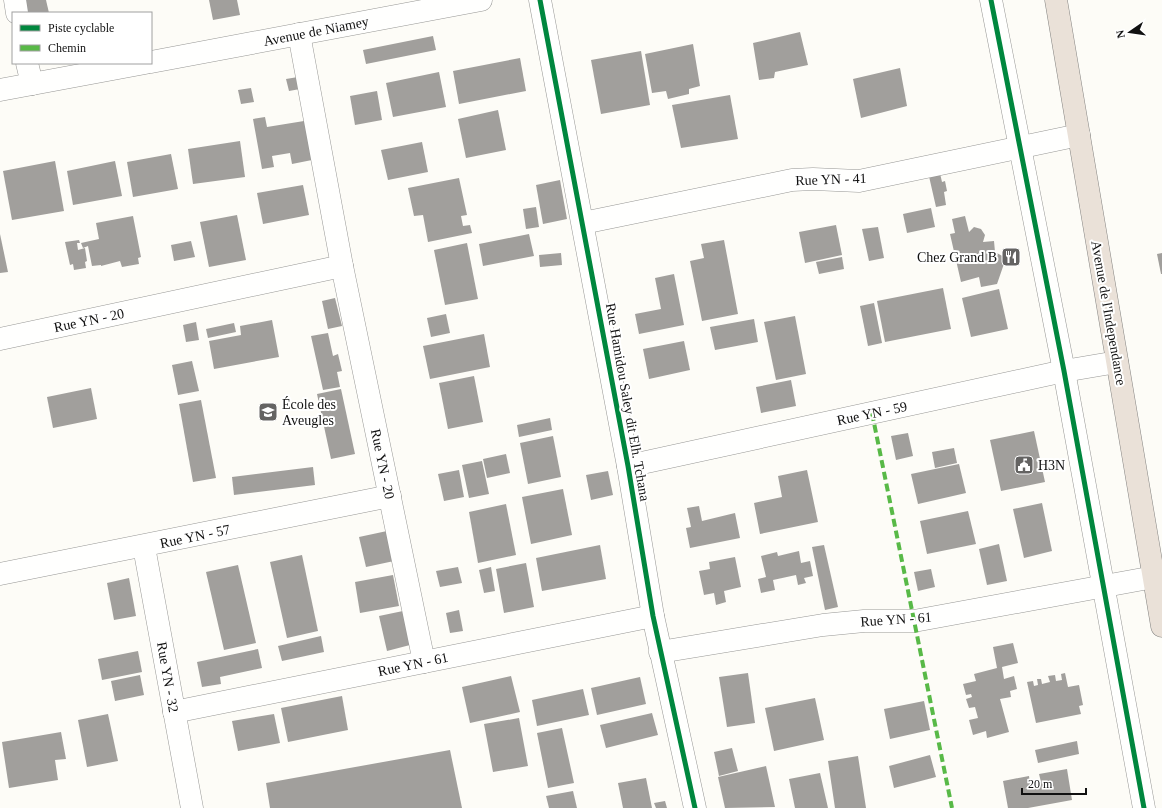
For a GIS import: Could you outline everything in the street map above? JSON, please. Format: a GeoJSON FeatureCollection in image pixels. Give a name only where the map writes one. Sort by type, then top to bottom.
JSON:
{"type":"FeatureCollection","features":[{"type":"Feature","properties":{"kind":"highway","name":"Avenue de l'Independance"},"geometry":{"type":"LineString","coordinates":[[1056,0],[1162,626]]}},
{"type":"Feature","properties":{"kind":"street"},"geometry":{"type":"LineString","coordinates":[[15,0],[18,12]]}},
{"type":"Feature","properties":{"kind":"street","name":"Avenue de Niamey"},"geometry":{"type":"LineString","coordinates":[[152,62],[481,0]]}},
{"type":"Feature","properties":{"kind":"street","name":"Rue Hamidou Saley dit Elh. Tchana"},"geometry":{"type":"LineString","coordinates":[[540,0],[628,466],[653,616],[695,808]]}},
{"type":"Feature","properties":{"kind":"street"},"geometry":{"type":"LineString","coordinates":[[991,0],[1064,371],[1102,587],[1144,808]]}},
{"type":"Feature","properties":{"kind":"street","name":"Rue YN - 20"},"geometry":{"type":"LineString","coordinates":[[299,34],[342,266],[424,662]]}},
{"type":"Feature","properties":{"kind":"street"},"geometry":{"type":"LineString","coordinates":[[27,64],[32,84]]}},
{"type":"Feature","properties":{"kind":"street"},"geometry":{"type":"LineString","coordinates":[[0,90],[140,64]]}},
{"type":"Feature","properties":{"kind":"street","name":"Rue YN - 41"},"geometry":{"type":"LineString","coordinates":[[583,223],[792,180],[859,180],[1079,135]]}},
{"type":"Feature","properties":{"kind":"street","name":"Rue YN - 20"},"geometry":{"type":"LineString","coordinates":[[0,339],[342,266]]}},
{"type":"Feature","properties":{"kind":"street","name":"Rue YN - 59"},"geometry":{"type":"LineString","coordinates":[[628,466],[1064,371],[1117,362]]}},
{"type":"Feature","properties":{"kind":"street","name":"Rue YN - 57"},"geometry":{"type":"LineString","coordinates":[[0,574],[144,547],[390,496]]}},
{"type":"Feature","properties":{"kind":"street","name":"Rue YN - 32"},"geometry":{"type":"LineString","coordinates":[[144,547],[192,808]]}},
{"type":"Feature","properties":{"kind":"street","name":"Rue YN - 61"},"geometry":{"type":"LineString","coordinates":[[660,652],[823,624],[864,621],[914,621],[1154,577]]}},
{"type":"Feature","properties":{"kind":"street","name":"Rue YN - 61"},"geometry":{"type":"LineString","coordinates":[[174,712],[653,616]]}},
{"type":"Feature","properties":{"kind":"building"},"geometry":{"type":"Polygon","coordinates":[[[25,0],[46,0],[49,12],[28,12],[25,0]]]}},
{"type":"Feature","properties":{"kind":"building"},"geometry":{"type":"Polygon","coordinates":[[[209,0],[237,0],[240,15],[213,20],[209,0]]]}},
{"type":"Feature","properties":{"kind":"building"},"geometry":{"type":"Polygon","coordinates":[[[800,32],[808,65],[775,72],[774,78],[759,80],[753,43],[800,32]]]}},
{"type":"Feature","properties":{"kind":"building"},"geometry":{"type":"Polygon","coordinates":[[[433,36],[436,50],[366,64],[363,50],[433,36]]]}},
{"type":"Feature","properties":{"kind":"building"},"geometry":{"type":"Polygon","coordinates":[[[693,44],[700,86],[689,89],[689,94],[668,99],[666,91],[652,93],[645,54],[693,44]]]}},
{"type":"Feature","properties":{"kind":"building"},"geometry":{"type":"Polygon","coordinates":[[[641,51],[650,105],[601,114],[591,60],[641,51]]]}},
{"type":"Feature","properties":{"kind":"building"},"geometry":{"type":"Polygon","coordinates":[[[520,58],[526,91],[459,104],[453,71],[520,58]]]}},
{"type":"Feature","properties":{"kind":"building"},"geometry":{"type":"Polygon","coordinates":[[[900,68],[907,106],[861,118],[853,79],[900,68]]]}},
{"type":"Feature","properties":{"kind":"building"},"geometry":{"type":"Polygon","coordinates":[[[439,72],[446,107],[393,117],[386,83],[439,72]]]}},
{"type":"Feature","properties":{"kind":"building"},"geometry":{"type":"Polygon","coordinates":[[[298,77],[300,89],[289,91],[286,79],[298,77]]]}},
{"type":"Feature","properties":{"kind":"building"},"geometry":{"type":"Polygon","coordinates":[[[251,88],[254,102],[241,104],[238,90],[251,88]]]}},
{"type":"Feature","properties":{"kind":"building"},"geometry":{"type":"Polygon","coordinates":[[[377,91],[382,120],[355,125],[350,96],[377,91]]]}},
{"type":"Feature","properties":{"kind":"building"},"geometry":{"type":"Polygon","coordinates":[[[730,95],[738,139],[681,148],[672,105],[730,95]]]}},
{"type":"Feature","properties":{"kind":"building"},"geometry":{"type":"Polygon","coordinates":[[[498,110],[506,150],[466,158],[458,119],[498,110]]]}},
{"type":"Feature","properties":{"kind":"building"},"geometry":{"type":"Polygon","coordinates":[[[265,117],[267,127],[304,121],[312,160],[292,164],[290,153],[272,156],[274,167],[262,169],[253,119],[265,117]]]}},
{"type":"Feature","properties":{"kind":"building"},"geometry":{"type":"Polygon","coordinates":[[[240,141],[245,177],[193,184],[188,149],[240,141]]]}},
{"type":"Feature","properties":{"kind":"building"},"geometry":{"type":"Polygon","coordinates":[[[422,142],[428,172],[388,180],[381,150],[422,142]]]}},
{"type":"Feature","properties":{"kind":"building"},"geometry":{"type":"Polygon","coordinates":[[[171,154],[178,189],[133,197],[127,162],[171,154]]]}},
{"type":"Feature","properties":{"kind":"building"},"geometry":{"type":"Polygon","coordinates":[[[55,161],[64,211],[12,220],[3,171],[55,161]]]}},
{"type":"Feature","properties":{"kind":"building"},"geometry":{"type":"Polygon","coordinates":[[[115,161],[122,196],[73,205],[67,171],[115,161]]]}},
{"type":"Feature","properties":{"kind":"building"},"geometry":{"type":"Polygon","coordinates":[[[939,169],[942,182],[945,181],[947,191],[944,192],[946,205],[936,207],[928,172],[939,169]]]}},
{"type":"Feature","properties":{"kind":"building"},"geometry":{"type":"Polygon","coordinates":[[[459,178],[467,215],[461,216],[463,226],[470,225],[472,233],[428,242],[423,215],[414,216],[408,188],[459,178]]]}},
{"type":"Feature","properties":{"kind":"building"},"geometry":{"type":"Polygon","coordinates":[[[560,180],[567,219],[543,224],[536,185],[560,180]]]}},
{"type":"Feature","properties":{"kind":"building"},"geometry":{"type":"Polygon","coordinates":[[[303,185],[309,215],[263,224],[257,193],[303,185]]]}},
{"type":"Feature","properties":{"kind":"building"},"geometry":{"type":"Polygon","coordinates":[[[536,207],[539,227],[526,229],[523,209],[536,207]]]}},
{"type":"Feature","properties":{"kind":"building"},"geometry":{"type":"Polygon","coordinates":[[[931,208],[935,227],[907,233],[903,214],[931,208]]]}},
{"type":"Feature","properties":{"kind":"building"},"geometry":{"type":"Polygon","coordinates":[[[237,215],[246,260],[209,267],[200,222],[237,215]]]}},
{"type":"Feature","properties":{"kind":"building"},"geometry":{"type":"Polygon","coordinates":[[[133,216],[141,257],[138,258],[139,264],[122,267],[120,261],[101,266],[92,266],[88,246],[83,248],[81,243],[99,239],[96,223],[133,216]]]}},
{"type":"Feature","properties":{"kind":"building"},"geometry":{"type":"Polygon","coordinates":[[[965,216],[969,232],[974,227],[981,229],[985,235],[983,242],[994,241],[995,252],[1006,258],[997,284],[981,287],[979,277],[961,282],[950,234],[955,233],[952,219],[965,216]]]}},
{"type":"Feature","properties":{"kind":"building"},"geometry":{"type":"Polygon","coordinates":[[[836,225],[842,255],[805,263],[799,232],[836,225]]]}},
{"type":"Feature","properties":{"kind":"building"},"geometry":{"type":"Polygon","coordinates":[[[878,227],[884,258],[869,261],[862,229],[878,227]]]}},
{"type":"Feature","properties":{"kind":"building"},"geometry":{"type":"Polygon","coordinates":[[[0,234],[8,272],[0,273],[0,234]]]}},
{"type":"Feature","properties":{"kind":"building"},"geometry":{"type":"Polygon","coordinates":[[[529,234],[534,256],[483,266],[479,244],[529,234]]]}},
{"type":"Feature","properties":{"kind":"building"},"geometry":{"type":"Polygon","coordinates":[[[79,240],[80,243],[77,243],[78,250],[85,248],[87,261],[85,262],[86,268],[74,270],[73,264],[70,265],[65,242],[79,240]]]}},
{"type":"Feature","properties":{"kind":"building"},"geometry":{"type":"Polygon","coordinates":[[[724,240],[738,314],[702,321],[690,261],[704,258],[701,244],[724,240]]]}},
{"type":"Feature","properties":{"kind":"building"},"geometry":{"type":"Polygon","coordinates":[[[191,241],[195,257],[174,261],[171,245],[191,241]]]}},
{"type":"Feature","properties":{"kind":"building"},"geometry":{"type":"Polygon","coordinates":[[[467,243],[478,299],[445,305],[434,250],[467,243]]]}},
{"type":"Feature","properties":{"kind":"building"},"geometry":{"type":"Polygon","coordinates":[[[561,253],[562,265],[540,267],[539,255],[561,253]]]}},
{"type":"Feature","properties":{"kind":"building"},"geometry":{"type":"Polygon","coordinates":[[[1162,253],[1162,274],[1161,274],[1157,254],[1162,253]]]}},
{"type":"Feature","properties":{"kind":"building"},"geometry":{"type":"Polygon","coordinates":[[[842,257],[844,269],[819,274],[816,262],[842,257]]]}},
{"type":"Feature","properties":{"kind":"building"},"geometry":{"type":"Polygon","coordinates":[[[674,274],[684,325],[639,334],[635,314],[661,309],[655,278],[674,274]]]}},
{"type":"Feature","properties":{"kind":"building"},"geometry":{"type":"Polygon","coordinates":[[[943,288],[951,329],[885,342],[877,301],[943,288]]]}},
{"type":"Feature","properties":{"kind":"building"},"geometry":{"type":"Polygon","coordinates":[[[999,289],[1008,329],[971,337],[962,298],[999,289]]]}},
{"type":"Feature","properties":{"kind":"building"},"geometry":{"type":"Polygon","coordinates":[[[335,298],[342,326],[328,329],[322,301],[335,298]]]}},
{"type":"Feature","properties":{"kind":"building"},"geometry":{"type":"Polygon","coordinates":[[[874,303],[882,343],[868,346],[860,306],[874,303]]]}},
{"type":"Feature","properties":{"kind":"building"},"geometry":{"type":"Polygon","coordinates":[[[446,314],[450,333],[431,337],[427,318],[446,314]]]}},
{"type":"Feature","properties":{"kind":"building"},"geometry":{"type":"Polygon","coordinates":[[[795,316],[806,374],[776,380],[764,322],[795,316]]]}},
{"type":"Feature","properties":{"kind":"building"},"geometry":{"type":"Polygon","coordinates":[[[754,319],[758,342],[715,350],[710,327],[754,319]]]}},
{"type":"Feature","properties":{"kind":"building"},"geometry":{"type":"Polygon","coordinates":[[[272,320],[279,357],[214,369],[209,341],[241,335],[240,326],[272,320]]]}},
{"type":"Feature","properties":{"kind":"building"},"geometry":{"type":"Polygon","coordinates":[[[196,322],[199,340],[186,342],[183,325],[196,322]]]}},
{"type":"Feature","properties":{"kind":"building"},"geometry":{"type":"Polygon","coordinates":[[[234,323],[236,332],[208,338],[206,329],[234,323]]]}},
{"type":"Feature","properties":{"kind":"building"},"geometry":{"type":"Polygon","coordinates":[[[328,333],[333,356],[338,354],[342,371],[337,372],[340,387],[323,390],[311,336],[328,333]]]}},
{"type":"Feature","properties":{"kind":"building"},"geometry":{"type":"Polygon","coordinates":[[[484,334],[490,367],[430,379],[423,346],[484,334]]]}},
{"type":"Feature","properties":{"kind":"building"},"geometry":{"type":"Polygon","coordinates":[[[684,341],[690,370],[649,379],[643,349],[684,341]]]}},
{"type":"Feature","properties":{"kind":"building"},"geometry":{"type":"Polygon","coordinates":[[[192,361],[199,391],[178,395],[172,365],[192,361]]]}},
{"type":"Feature","properties":{"kind":"building"},"geometry":{"type":"Polygon","coordinates":[[[474,376],[483,422],[448,429],[439,383],[474,376]]]}},
{"type":"Feature","properties":{"kind":"building"},"geometry":{"type":"Polygon","coordinates":[[[791,380],[796,406],[761,413],[756,387],[791,380]]]}},
{"type":"Feature","properties":{"kind":"building"},"geometry":{"type":"Polygon","coordinates":[[[91,388],[97,419],[53,428],[47,397],[91,388]]]}},
{"type":"Feature","properties":{"kind":"building"},"geometry":{"type":"Polygon","coordinates":[[[341,389],[355,454],[331,459],[317,394],[341,389]]]}},
{"type":"Feature","properties":{"kind":"building"},"geometry":{"type":"Polygon","coordinates":[[[201,400],[216,478],[193,482],[179,404],[201,400]]]}},
{"type":"Feature","properties":{"kind":"building"},"geometry":{"type":"Polygon","coordinates":[[[550,418],[552,430],[519,437],[517,425],[550,418]]]}},
{"type":"Feature","properties":{"kind":"building"},"geometry":{"type":"Polygon","coordinates":[[[1034,431],[1045,482],[1001,491],[990,440],[1034,431]]]}},
{"type":"Feature","properties":{"kind":"building"},"geometry":{"type":"Polygon","coordinates":[[[908,433],[913,456],[896,460],[891,436],[908,433]]]}},
{"type":"Feature","properties":{"kind":"building"},"geometry":{"type":"Polygon","coordinates":[[[553,436],[561,477],[528,484],[520,443],[553,436]]]}},
{"type":"Feature","properties":{"kind":"building"},"geometry":{"type":"Polygon","coordinates":[[[954,448],[957,463],[935,468],[932,452],[954,448]]]}},
{"type":"Feature","properties":{"kind":"building"},"geometry":{"type":"Polygon","coordinates":[[[506,454],[510,473],[487,478],[483,459],[506,454]]]}},
{"type":"Feature","properties":{"kind":"building"},"geometry":{"type":"Polygon","coordinates":[[[482,461],[489,494],[469,498],[462,465],[482,461]]]}},
{"type":"Feature","properties":{"kind":"building"},"geometry":{"type":"Polygon","coordinates":[[[959,464],[966,493],[918,504],[911,474],[959,464]]]}},
{"type":"Feature","properties":{"kind":"building"},"geometry":{"type":"Polygon","coordinates":[[[313,467],[315,485],[234,495],[232,477],[313,467]]]}},
{"type":"Feature","properties":{"kind":"building"},"geometry":{"type":"Polygon","coordinates":[[[459,470],[464,497],[444,501],[438,474],[459,470]]]}},
{"type":"Feature","properties":{"kind":"building"},"geometry":{"type":"Polygon","coordinates":[[[807,470],[818,522],[760,534],[754,503],[782,497],[778,476],[807,470]]]}},
{"type":"Feature","properties":{"kind":"building"},"geometry":{"type":"Polygon","coordinates":[[[608,471],[613,495],[591,500],[586,475],[608,471]]]}},
{"type":"Feature","properties":{"kind":"building"},"geometry":{"type":"Polygon","coordinates":[[[563,489],[572,535],[531,544],[522,497],[563,489]]]}},
{"type":"Feature","properties":{"kind":"building"},"geometry":{"type":"Polygon","coordinates":[[[1042,503],[1052,551],[1024,558],[1013,509],[1042,503]]]}},
{"type":"Feature","properties":{"kind":"building"},"geometry":{"type":"Polygon","coordinates":[[[506,504],[516,555],[478,563],[469,512],[506,504]]]}},
{"type":"Feature","properties":{"kind":"building"},"geometry":{"type":"Polygon","coordinates":[[[699,506],[702,521],[735,513],[740,538],[690,548],[686,528],[691,527],[687,508],[699,506]]]}},
{"type":"Feature","properties":{"kind":"building"},"geometry":{"type":"Polygon","coordinates":[[[968,511],[976,544],[927,554],[920,521],[968,511]]]}},
{"type":"Feature","properties":{"kind":"building"},"geometry":{"type":"Polygon","coordinates":[[[387,531],[394,561],[366,567],[359,537],[387,531]]]}},
{"type":"Feature","properties":{"kind":"building"},"geometry":{"type":"Polygon","coordinates":[[[999,544],[1007,581],[987,585],[979,549],[999,544]]]}},
{"type":"Feature","properties":{"kind":"building"},"geometry":{"type":"Polygon","coordinates":[[[600,545],[606,579],[542,591],[536,558],[600,545]]]}},
{"type":"Feature","properties":{"kind":"building"},"geometry":{"type":"Polygon","coordinates":[[[824,545],[838,607],[825,610],[812,547],[824,545]]]}},
{"type":"Feature","properties":{"kind":"building"},"geometry":{"type":"Polygon","coordinates":[[[799,551],[801,563],[810,561],[813,576],[804,578],[806,583],[798,585],[796,575],[773,580],[775,590],[761,593],[758,579],[766,577],[761,556],[777,552],[778,556],[799,551]]]}},
{"type":"Feature","properties":{"kind":"building"},"geometry":{"type":"Polygon","coordinates":[[[302,555],[318,631],[287,638],[270,562],[302,555]]]}},
{"type":"Feature","properties":{"kind":"building"},"geometry":{"type":"Polygon","coordinates":[[[735,557],[741,587],[724,591],[726,602],[716,605],[714,593],[704,595],[699,571],[710,569],[709,562],[735,557]]]}},
{"type":"Feature","properties":{"kind":"building"},"geometry":{"type":"Polygon","coordinates":[[[526,563],[534,607],[504,613],[496,569],[526,563]]]}},
{"type":"Feature","properties":{"kind":"building"},"geometry":{"type":"Polygon","coordinates":[[[238,565],[256,643],[224,650],[206,572],[238,565]]]}},
{"type":"Feature","properties":{"kind":"building"},"geometry":{"type":"Polygon","coordinates":[[[458,567],[462,583],[440,587],[436,571],[458,567]]]}},
{"type":"Feature","properties":{"kind":"building"},"geometry":{"type":"Polygon","coordinates":[[[491,567],[495,591],[484,593],[479,570],[491,567]]]}},
{"type":"Feature","properties":{"kind":"building"},"geometry":{"type":"Polygon","coordinates":[[[931,569],[935,587],[918,591],[914,572],[931,569]]]}},
{"type":"Feature","properties":{"kind":"building"},"geometry":{"type":"Polygon","coordinates":[[[393,575],[399,606],[360,613],[355,582],[393,575]]]}},
{"type":"Feature","properties":{"kind":"building"},"geometry":{"type":"Polygon","coordinates":[[[129,578],[136,616],[114,620],[107,583],[129,578]]]}},
{"type":"Feature","properties":{"kind":"building"},"geometry":{"type":"Polygon","coordinates":[[[459,610],[463,631],[450,633],[446,613],[459,610]]]}},
{"type":"Feature","properties":{"kind":"building"},"geometry":{"type":"Polygon","coordinates":[[[403,611],[410,645],[387,651],[379,616],[403,611]]]}},
{"type":"Feature","properties":{"kind":"building"},"geometry":{"type":"Polygon","coordinates":[[[321,636],[324,652],[282,661],[278,646],[321,636]]]}},
{"type":"Feature","properties":{"kind":"building"},"geometry":{"type":"Polygon","coordinates":[[[1013,643],[1018,663],[1002,667],[1004,679],[1014,676],[1017,689],[1010,691],[1011,697],[1000,699],[1009,732],[987,738],[986,731],[973,735],[969,720],[978,718],[975,707],[969,708],[966,699],[972,697],[971,694],[966,695],[963,684],[976,681],[974,674],[997,668],[993,647],[1013,643]]]}},
{"type":"Feature","properties":{"kind":"building"},"geometry":{"type":"Polygon","coordinates":[[[258,649],[262,668],[220,677],[221,684],[202,687],[197,662],[258,649]]]}},
{"type":"Feature","properties":{"kind":"building"},"geometry":{"type":"Polygon","coordinates":[[[138,651],[142,672],[102,680],[98,659],[138,651]]]}},
{"type":"Feature","properties":{"kind":"building"},"geometry":{"type":"Polygon","coordinates":[[[748,673],[755,723],[727,727],[719,677],[748,673]]]}},
{"type":"Feature","properties":{"kind":"building"},"geometry":{"type":"Polygon","coordinates":[[[1065,673],[1068,687],[1079,685],[1083,705],[1079,706],[1081,714],[1036,723],[1027,682],[1033,681],[1034,686],[1038,685],[1037,679],[1041,679],[1042,684],[1050,682],[1048,676],[1055,675],[1056,681],[1062,680],[1061,674],[1065,673]]]}},
{"type":"Feature","properties":{"kind":"building"},"geometry":{"type":"Polygon","coordinates":[[[140,675],[144,695],[115,701],[111,681],[140,675]]]}},
{"type":"Feature","properties":{"kind":"building"},"geometry":{"type":"Polygon","coordinates":[[[511,676],[520,712],[470,723],[462,687],[511,676]]]}},
{"type":"Feature","properties":{"kind":"building"},"geometry":{"type":"Polygon","coordinates":[[[640,677],[646,704],[597,715],[591,688],[640,677]]]}},
{"type":"Feature","properties":{"kind":"building"},"geometry":{"type":"Polygon","coordinates":[[[583,689],[589,715],[537,726],[532,700],[583,689]]]}},
{"type":"Feature","properties":{"kind":"building"},"geometry":{"type":"Polygon","coordinates":[[[342,696],[348,730],[288,742],[281,708],[342,696]]]}},
{"type":"Feature","properties":{"kind":"building"},"geometry":{"type":"Polygon","coordinates":[[[815,698],[824,740],[774,751],[765,708],[815,698]]]}},
{"type":"Feature","properties":{"kind":"building"},"geometry":{"type":"Polygon","coordinates":[[[924,701],[930,730],[890,739],[884,709],[924,701]]]}},
{"type":"Feature","properties":{"kind":"building"},"geometry":{"type":"Polygon","coordinates":[[[652,713],[658,735],[606,748],[600,725],[652,713]]]}},
{"type":"Feature","properties":{"kind":"building"},"geometry":{"type":"Polygon","coordinates":[[[108,714],[118,761],[87,767],[78,720],[108,714]]]}},
{"type":"Feature","properties":{"kind":"building"},"geometry":{"type":"Polygon","coordinates":[[[274,714],[280,743],[238,751],[232,721],[274,714]]]}},
{"type":"Feature","properties":{"kind":"building"},"geometry":{"type":"Polygon","coordinates":[[[519,718],[528,766],[493,772],[484,724],[519,718]]]}},
{"type":"Feature","properties":{"kind":"building"},"geometry":{"type":"Polygon","coordinates":[[[562,728],[574,783],[548,788],[537,733],[562,728]]]}},
{"type":"Feature","properties":{"kind":"building"},"geometry":{"type":"Polygon","coordinates":[[[61,732],[66,759],[55,760],[58,780],[9,788],[2,742],[61,732]]]}},
{"type":"Feature","properties":{"kind":"building"},"geometry":{"type":"Polygon","coordinates":[[[1077,741],[1079,754],[1038,763],[1035,750],[1077,741]]]}},
{"type":"Feature","properties":{"kind":"building"},"geometry":{"type":"Polygon","coordinates":[[[732,748],[738,771],[719,776],[714,752],[732,748]]]}},
{"type":"Feature","properties":{"kind":"building"},"geometry":{"type":"Polygon","coordinates":[[[450,750],[462,808],[270,808],[266,783],[450,750]]]}},
{"type":"Feature","properties":{"kind":"building"},"geometry":{"type":"Polygon","coordinates":[[[930,755],[936,777],[894,788],[889,766],[930,755]]]}},
{"type":"Feature","properties":{"kind":"building"},"geometry":{"type":"Polygon","coordinates":[[[858,756],[866,808],[835,808],[828,761],[858,756]]]}},
{"type":"Feature","properties":{"kind":"building"},"geometry":{"type":"Polygon","coordinates":[[[766,766],[775,807],[725,808],[718,777],[766,766]]]}},
{"type":"Feature","properties":{"kind":"building"},"geometry":{"type":"Polygon","coordinates":[[[1067,769],[1072,800],[1028,808],[1008,808],[1003,781],[1029,776],[1030,784],[1041,782],[1039,774],[1067,769]]]}},
{"type":"Feature","properties":{"kind":"building"},"geometry":{"type":"Polygon","coordinates":[[[820,773],[828,808],[795,808],[789,779],[820,773]]]}},
{"type":"Feature","properties":{"kind":"building"},"geometry":{"type":"Polygon","coordinates":[[[646,778],[652,808],[623,808],[618,783],[646,778]]]}},
{"type":"Feature","properties":{"kind":"building"},"geometry":{"type":"Polygon","coordinates":[[[573,791],[577,808],[549,808],[546,796],[573,791]]]}},
{"type":"Feature","properties":{"kind":"building"},"geometry":{"type":"Polygon","coordinates":[[[665,801],[667,808],[656,808],[654,803],[665,801]]]}},
{"type":"Feature","properties":{"kind":"marked path"},"geometry":{"type":"LineString","coordinates":[[872,413],[952,808]]}},
{"type":"Feature","properties":{"kind":"cycle path"},"geometry":{"type":"LineString","coordinates":[[540,0],[628,466],[653,616],[695,808]]}},
{"type":"Feature","properties":{"kind":"cycle path"},"geometry":{"type":"LineString","coordinates":[[991,0],[1064,371],[1144,808]]}},
{"type":"Feature","properties":{"kind":"place","name":"Chez Grand B"},"geometry":{"type":"Point","coordinates":[1011,257]}},
{"type":"Feature","properties":{"kind":"place","name":"École des Aveugles"},"geometry":{"type":"Point","coordinates":[268,412]}},
{"type":"Feature","properties":{"kind":"place","name":"H3N"},"geometry":{"type":"Point","coordinates":[1024,465]}}]}
